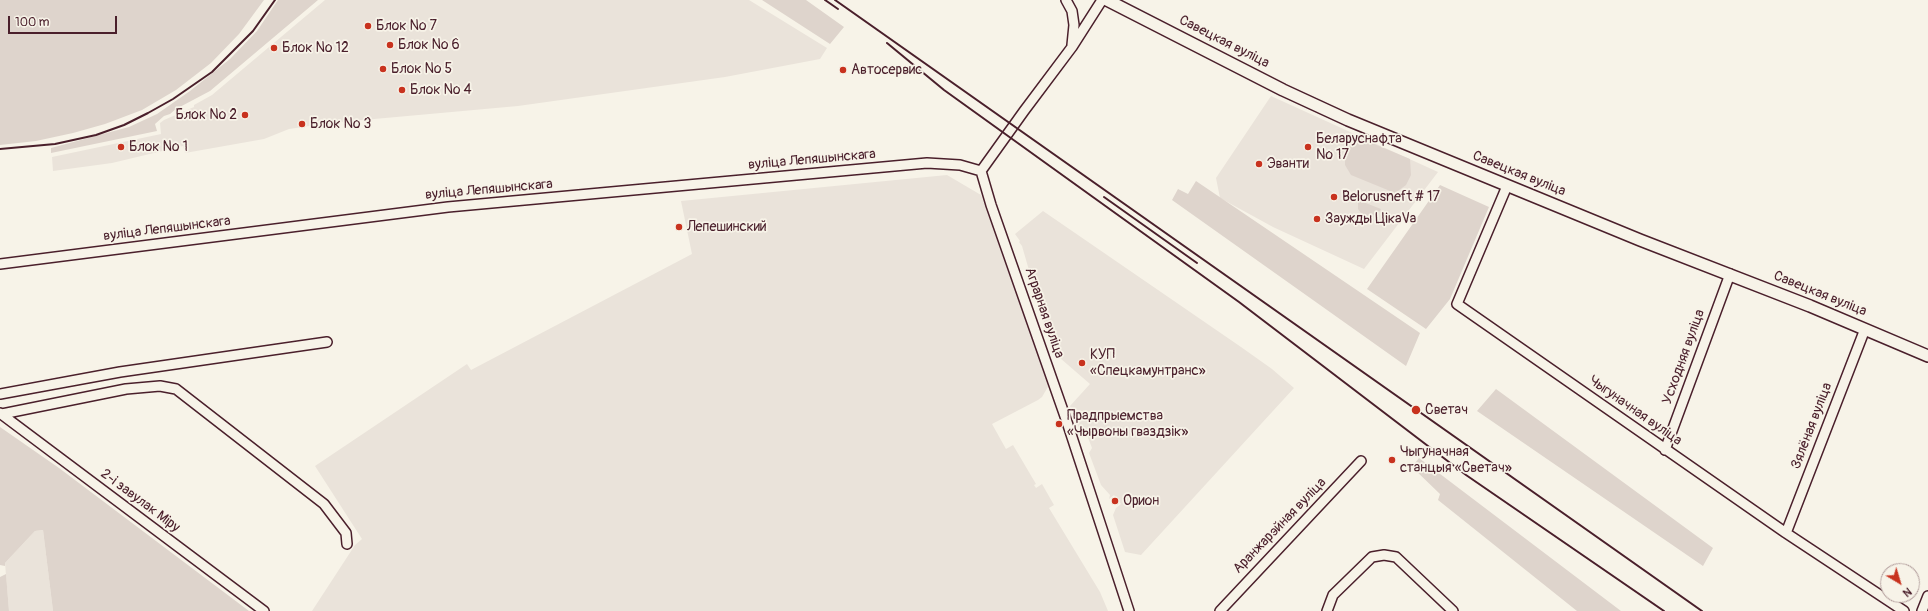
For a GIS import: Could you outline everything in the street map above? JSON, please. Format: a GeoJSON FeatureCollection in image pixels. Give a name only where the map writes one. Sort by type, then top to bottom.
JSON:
{"type":"FeatureCollection","features":[{"type":"Feature","properties":{"kind":"main road","name":"Савецкая вуліца"},"geometry":{"type":"LineString","coordinates":[[1107,0],[1205,48],[1283,90],[1348,120],[1507,186],[1730,274],[1928,356]]}},
{"type":"Feature","properties":{"kind":"street"},"geometry":{"type":"LineString","coordinates":[[1066,0],[1072,11],[1074,25],[1072,47]]}},
{"type":"Feature","properties":{"kind":"street"},"geometry":{"type":"LineString","coordinates":[[981,171],[1072,47],[1102,0]]}},
{"type":"Feature","properties":{"kind":"street","name":"вуліца Лепяшынскага"},"geometry":{"type":"LineString","coordinates":[[0,264],[448,207],[927,164],[960,165],[981,171]]}},
{"type":"Feature","properties":{"kind":"street","name":"Аграрная вуліца"},"geometry":{"type":"LineString","coordinates":[[981,171],[991,205],[1067,422],[1129,611]]}},
{"type":"Feature","properties":{"kind":"street","name":"Чыгуначная вуліца"},"geometry":{"type":"LineString","coordinates":[[1507,186],[1457,304],[1665,450],[1786,533],[1904,611]]}},
{"type":"Feature","properties":{"kind":"street","name":"Усходняя вуліца"},"geometry":{"type":"LineString","coordinates":[[1665,450],[1730,274]]}},
{"type":"Feature","properties":{"kind":"street","name":"Зялёная вуліца"},"geometry":{"type":"LineString","coordinates":[[1786,533],[1865,329]]}},
{"type":"Feature","properties":{"kind":"street"},"geometry":{"type":"LineString","coordinates":[[0,394],[120,372],[327,342]]}},
{"type":"Feature","properties":{"kind":"street"},"geometry":{"type":"LineString","coordinates":[[1,414],[126,389],[160,386],[176,389],[324,504],[346,533],[347,544]]}},
{"type":"Feature","properties":{"kind":"street","name":"2-і завулак Міру"},"geometry":{"type":"LineString","coordinates":[[1,414],[264,611]]}},
{"type":"Feature","properties":{"kind":"street","name":"Аранжарэйная вуліца"},"geometry":{"type":"LineString","coordinates":[[1220,611],[1361,461]]}},
{"type":"Feature","properties":{"kind":"street"},"geometry":{"type":"LineString","coordinates":[[1327,611],[1334,595],[1372,557],[1384,555],[1396,557],[1453,611]]}},
{"type":"Feature","properties":{"kind":"street"},"geometry":{"type":"LineString","coordinates":[[1922,611],[1928,596]]}},
{"type":"Feature","properties":{"kind":"shaded area"},"geometry":{"type":"Polygon","coordinates":[[[0,0],[264,0],[239,34],[211,63],[176,90],[142,110],[105,124],[73,133],[36,141],[0,145],[0,0]]]}},
{"type":"Feature","properties":{"kind":"shaded area"},"geometry":{"type":"Polygon","coordinates":[[[278,0],[318,0],[210,91],[164,116],[155,124],[157,131],[51,153],[51,148],[129,127],[157,114],[190,91],[230,59],[257,31],[278,0]]]}},
{"type":"Feature","properties":{"kind":"shaded area"},"geometry":{"type":"Polygon","coordinates":[[[325,0],[749,0],[827,48],[820,59],[725,77],[518,106],[330,123],[289,129],[264,139],[185,153],[183,146],[112,163],[53,171],[52,157],[161,134],[160,123],[194,107],[194,105],[212,95],[325,0]]]}},
{"type":"Feature","properties":{"kind":"shaded area"},"geometry":{"type":"Polygon","coordinates":[[[762,0],[806,0],[844,27],[830,44],[762,0]]]}},
{"type":"Feature","properties":{"kind":"shaded area"},"geometry":{"type":"Polygon","coordinates":[[[1271,96],[1438,172],[1364,269],[1273,227],[1220,198],[1216,178],[1271,96]]]}},
{"type":"Feature","properties":{"kind":"shaded area"},"geometry":{"type":"Polygon","coordinates":[[[1356,138],[1360,138],[1410,159],[1411,175],[1406,185],[1395,193],[1351,175],[1345,165],[1345,160],[1351,144],[1356,138]]]}},
{"type":"Feature","properties":{"kind":"shaded area"},"geometry":{"type":"Polygon","coordinates":[[[947,175],[981,195],[1049,385],[1042,397],[1038,400],[992,424],[1006,449],[1013,445],[1036,484],[1034,485],[1036,488],[1042,484],[1054,505],[1049,508],[1100,592],[1108,611],[312,611],[355,545],[362,539],[315,466],[467,364],[471,370],[692,254],[681,201],[947,175]]]}},
{"type":"Feature","properties":{"kind":"shaded area"},"geometry":{"type":"Polygon","coordinates":[[[1196,181],[1420,333],[1406,366],[1172,200],[1178,189],[1188,194],[1196,181]]]}},
{"type":"Feature","properties":{"kind":"shaded area"},"geometry":{"type":"Polygon","coordinates":[[[1440,185],[1489,207],[1450,299],[1426,329],[1367,289],[1440,185]]]}},
{"type":"Feature","properties":{"kind":"shaded area"},"geometry":{"type":"Polygon","coordinates":[[[1358,200],[1381,209],[1379,212],[1370,217],[1361,213],[1358,209],[1358,200]]]}},
{"type":"Feature","properties":{"kind":"shaded area","name":"КУП «Спецкамунтранс»"},"geometry":{"type":"Polygon","coordinates":[[[1043,211],[1241,347],[1272,369],[1294,388],[1141,555],[1125,552],[1113,515],[1116,508],[1121,504],[1114,495],[1109,499],[1110,495],[1101,485],[1089,453],[1092,448],[1087,435],[1081,434],[1070,406],[1090,384],[1060,358],[1048,336],[1022,246],[1015,234],[1043,211]]]}},
{"type":"Feature","properties":{"kind":"shaded area"},"geometry":{"type":"Polygon","coordinates":[[[1496,389],[1713,548],[1703,566],[1477,411],[1496,389]]]}},
{"type":"Feature","properties":{"kind":"shaded area"},"geometry":{"type":"Polygon","coordinates":[[[0,427],[59,468],[249,611],[53,611],[43,530],[35,531],[5,563],[5,566],[0,565],[0,427]]]}},
{"type":"Feature","properties":{"kind":"shaded area"},"geometry":{"type":"Polygon","coordinates":[[[1419,458],[1621,611],[1577,611],[1438,500],[1440,494],[1412,467],[1419,458]]]}},
{"type":"Feature","properties":{"kind":"shaded area"},"geometry":{"type":"Polygon","coordinates":[[[43,530],[53,611],[9,611],[5,563],[35,531],[43,530]]]}},
{"type":"Feature","properties":{"kind":"shaded area"},"geometry":{"type":"Polygon","coordinates":[[[6,574],[9,611],[0,611],[0,577],[6,574]]]}},
{"type":"Feature","properties":{"kind":"railway"},"geometry":{"type":"LineString","coordinates":[[0,149],[55,144],[96,135],[124,125],[148,113],[173,99],[212,72],[253,31],[275,0]]}},
{"type":"Feature","properties":{"kind":"railway"},"geometry":{"type":"LineString","coordinates":[[825,0],[838,9]]}},
{"type":"Feature","properties":{"kind":"railway"},"geometry":{"type":"LineString","coordinates":[[835,0],[1702,611]]}},
{"type":"Feature","properties":{"kind":"railway"},"geometry":{"type":"LineString","coordinates":[[887,43],[944,90],[1239,302],[1466,475],[1664,611]]}},
{"type":"Feature","properties":{"kind":"railway"},"geometry":{"type":"LineString","coordinates":[[1104,197],[1197,263]]}},
{"type":"Feature","properties":{"kind":"place","name":"Блок № 7"},"geometry":{"type":"Point","coordinates":[368,26]}},
{"type":"Feature","properties":{"kind":"place","name":"Блок № 6"},"geometry":{"type":"Point","coordinates":[390,45]}},
{"type":"Feature","properties":{"kind":"place","name":"Блок № 12"},"geometry":{"type":"Point","coordinates":[274,48]}},
{"type":"Feature","properties":{"kind":"place","name":"Блок № 5"},"geometry":{"type":"Point","coordinates":[383,69]}},
{"type":"Feature","properties":{"kind":"place","name":"Автосервис"},"geometry":{"type":"Point","coordinates":[843,70]}},
{"type":"Feature","properties":{"kind":"place","name":"Блок № 4"},"geometry":{"type":"Point","coordinates":[402,90]}},
{"type":"Feature","properties":{"kind":"place","name":"Блок № 2"},"geometry":{"type":"Point","coordinates":[245,115]}},
{"type":"Feature","properties":{"kind":"place","name":"Блок № 3"},"geometry":{"type":"Point","coordinates":[302,124]}},
{"type":"Feature","properties":{"kind":"place","name":"Блок № 1"},"geometry":{"type":"Point","coordinates":[121,147]}},
{"type":"Feature","properties":{"kind":"place","name":"Беларуснафта № 17"},"geometry":{"type":"Point","coordinates":[1308,147]}},
{"type":"Feature","properties":{"kind":"place","name":"Эванти"},"geometry":{"type":"Point","coordinates":[1259,164]}},
{"type":"Feature","properties":{"kind":"place","name":"Belorusneft # 17"},"geometry":{"type":"Point","coordinates":[1334,197]}},
{"type":"Feature","properties":{"kind":"place","name":"Заужды ЦікаVа"},"geometry":{"type":"Point","coordinates":[1317,219]}},
{"type":"Feature","properties":{"kind":"place","name":"Лепешинский"},"geometry":{"type":"Point","coordinates":[679,227]}},
{"type":"Feature","properties":{"kind":"place","name":"КУП «Спецкамунтранс»"},"geometry":{"type":"Point","coordinates":[1082,363]}},
{"type":"Feature","properties":{"kind":"place","name":"Светач"},"geometry":{"type":"Point","coordinates":[1416,410]}},
{"type":"Feature","properties":{"kind":"place","name":"Прадпрыемства «Чырвоны гваздзік»"},"geometry":{"type":"Point","coordinates":[1059,424]}},
{"type":"Feature","properties":{"kind":"place","name":"Чыгуначная станцыя «Светач»"},"geometry":{"type":"Point","coordinates":[1392,460]}},
{"type":"Feature","properties":{"kind":"place","name":"Орион"},"geometry":{"type":"Point","coordinates":[1115,501]}}]}
